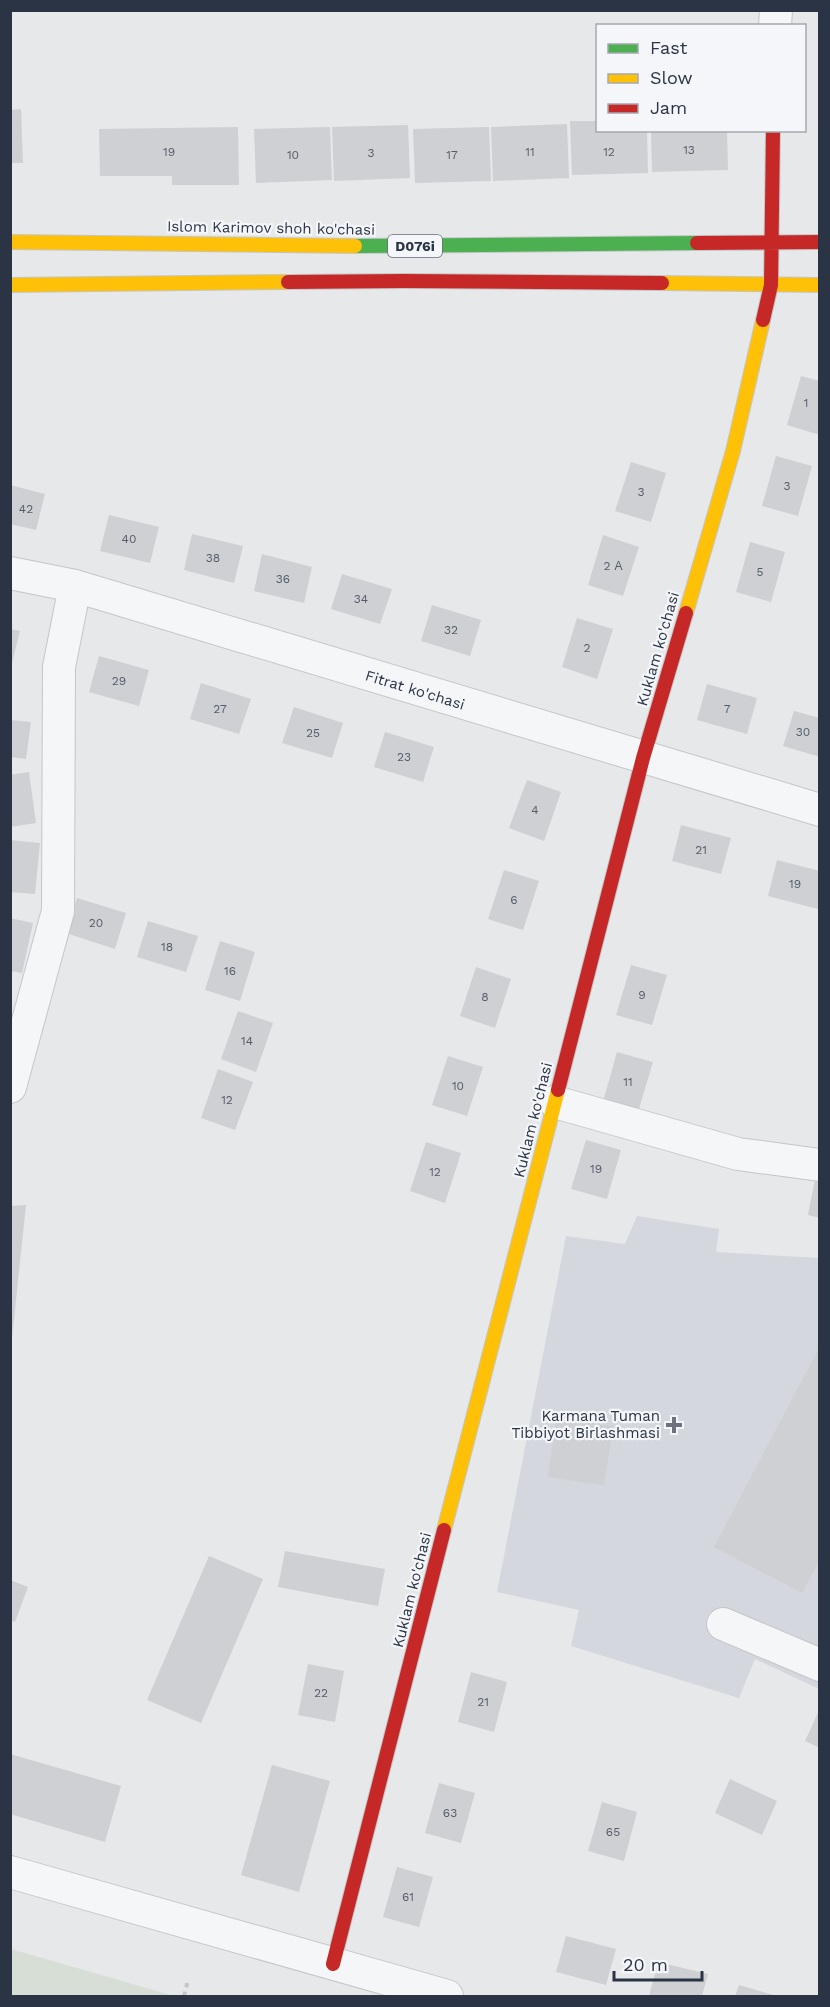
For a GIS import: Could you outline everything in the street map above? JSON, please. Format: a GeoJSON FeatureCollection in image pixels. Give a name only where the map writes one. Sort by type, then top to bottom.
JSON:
{"type":"FeatureCollection","features":[{"type":"Feature","properties":{"kind":"street","name":"Kuklam ko'chasi"},"geometry":{"type":"LineString","coordinates":[[333,1964],[643,758],[734,451],[771,285],[773,132]]}},
{"type":"Feature","properties":{"kind":"street","name":"Islom Karimov shoh ko'chasi"},"geometry":{"type":"LineString","coordinates":[[10,242],[329,246],[819,242]]}},
{"type":"Feature","properties":{"kind":"street"},"geometry":{"type":"LineString","coordinates":[[10,285],[404,281],[819,285]]}},
{"type":"Feature","properties":{"kind":"street","name":"Fitrat ko'chasi"},"geometry":{"type":"LineString","coordinates":[[10,573],[75,586],[819,810]]}},
{"type":"Feature","properties":{"kind":"street"},"geometry":{"type":"LineString","coordinates":[[10,1087],[58,911],[59,667],[75,586]]}},
{"type":"Feature","properties":{"kind":"street"},"geometry":{"type":"LineString","coordinates":[[555,1102],[738,1154],[819,1165]]}},
{"type":"Feature","properties":{"kind":"street"},"geometry":{"type":"LineString","coordinates":[[723,1624],[819,1665]]}},
{"type":"Feature","properties":{"kind":"street"},"geometry":{"type":"LineString","coordinates":[[10,1872],[447,1996]]}},
{"type":"Feature","properties":{"kind":"path"},"geometry":{"type":"LineString","coordinates":[[184,1996],[188,1980]]}},
{"type":"Feature","properties":{"kind":"shaded area","name":"Karmana Tuman Tibbiyot Birlashmasi"},"geometry":{"type":"Polygon","coordinates":[[[637,1216],[719,1229],[716,1252],[819,1258],[819,1689],[755,1659],[739,1698],[571,1646],[579,1610],[497,1592],[566,1236],[625,1244],[637,1216]]]}},
{"type":"Feature","properties":{"kind":"shaded area"},"geometry":{"type":"Polygon","coordinates":[[[11,1949],[174,1996],[11,1996],[11,1949]]]}},
{"type":"Feature","properties":{"kind":"building"},"geometry":{"type":"Polygon","coordinates":[[[21,109],[23,163],[10,163],[10,110],[21,109]]]}},
{"type":"Feature","properties":{"kind":"building"},"geometry":{"type":"Polygon","coordinates":[[[570,121],[596,121],[596,132],[647,132],[648,173],[572,175],[570,121]]]}},
{"type":"Feature","properties":{"kind":"building"},"geometry":{"type":"Polygon","coordinates":[[[567,124],[569,178],[493,181],[491,127],[567,124]]]}},
{"type":"Feature","properties":{"kind":"building"},"geometry":{"type":"Polygon","coordinates":[[[408,125],[410,178],[334,181],[332,127],[408,125]]]}},
{"type":"Feature","properties":{"kind":"building"},"geometry":{"type":"Polygon","coordinates":[[[238,127],[239,185],[172,185],[172,176],[100,176],[99,129],[238,127]]]}},
{"type":"Feature","properties":{"kind":"building"},"geometry":{"type":"Polygon","coordinates":[[[330,127],[332,180],[256,183],[254,129],[330,127]]]}},
{"type":"Feature","properties":{"kind":"building"},"geometry":{"type":"Polygon","coordinates":[[[489,127],[491,181],[415,183],[413,129],[489,127]]]}},
{"type":"Feature","properties":{"kind":"building"},"geometry":{"type":"Polygon","coordinates":[[[651,132],[727,132],[728,170],[652,172],[651,132]]]}},
{"type":"Feature","properties":{"kind":"building"},"geometry":{"type":"Polygon","coordinates":[[[801,376],[820,381],[820,435],[787,425],[801,376]]]}},
{"type":"Feature","properties":{"kind":"building"},"geometry":{"type":"Polygon","coordinates":[[[776,456],[812,466],[798,516],[762,506],[776,456]]]}},
{"type":"Feature","properties":{"kind":"building"},"geometry":{"type":"Polygon","coordinates":[[[631,462],[666,473],[651,522],[615,511],[631,462]]]}},
{"type":"Feature","properties":{"kind":"building"},"geometry":{"type":"Polygon","coordinates":[[[10,485],[45,494],[36,530],[10,524],[10,485]]]}},
{"type":"Feature","properties":{"kind":"building"},"geometry":{"type":"Polygon","coordinates":[[[109,515],[159,527],[150,563],[100,551],[109,515]]]}},
{"type":"Feature","properties":{"kind":"building"},"geometry":{"type":"Polygon","coordinates":[[[192,534],[243,546],[234,583],[184,570],[192,534]]]}},
{"type":"Feature","properties":{"kind":"building"},"geometry":{"type":"Polygon","coordinates":[[[603,535],[639,547],[623,596],[588,585],[603,535]]]}},
{"type":"Feature","properties":{"kind":"building"},"geometry":{"type":"Polygon","coordinates":[[[750,542],[785,552],[771,602],[736,592],[750,542]]]}},
{"type":"Feature","properties":{"kind":"building"},"geometry":{"type":"Polygon","coordinates":[[[262,554],[312,567],[304,603],[254,591],[262,554]]]}},
{"type":"Feature","properties":{"kind":"building"},"geometry":{"type":"Polygon","coordinates":[[[342,574],[392,589],[380,624],[331,609],[342,574]]]}},
{"type":"Feature","properties":{"kind":"building"},"geometry":{"type":"Polygon","coordinates":[[[432,605],[481,620],[470,656],[421,641],[432,605]]]}},
{"type":"Feature","properties":{"kind":"building"},"geometry":{"type":"Polygon","coordinates":[[[577,618],[613,629],[597,679],[562,667],[577,618]]]}},
{"type":"Feature","properties":{"kind":"building"},"geometry":{"type":"Polygon","coordinates":[[[10,629],[20,631],[11,667],[10,667],[10,629]]]}},
{"type":"Feature","properties":{"kind":"building"},"geometry":{"type":"Polygon","coordinates":[[[99,656],[149,670],[139,706],[89,692],[99,656]]]}},
{"type":"Feature","properties":{"kind":"building"},"geometry":{"type":"Polygon","coordinates":[[[201,683],[251,699],[239,734],[190,719],[201,683]]]}},
{"type":"Feature","properties":{"kind":"building"},"geometry":{"type":"Polygon","coordinates":[[[707,684],[757,698],[747,734],[697,720],[707,684]]]}},
{"type":"Feature","properties":{"kind":"building"},"geometry":{"type":"Polygon","coordinates":[[[294,707],[343,723],[332,758],[282,743],[294,707]]]}},
{"type":"Feature","properties":{"kind":"building"},"geometry":{"type":"Polygon","coordinates":[[[794,711],[820,718],[820,757],[783,746],[794,711]]]}},
{"type":"Feature","properties":{"kind":"building"},"geometry":{"type":"Polygon","coordinates":[[[10,720],[31,722],[26,759],[10,757],[10,720]]]}},
{"type":"Feature","properties":{"kind":"building"},"geometry":{"type":"Polygon","coordinates":[[[385,732],[434,747],[423,782],[374,767],[385,732]]]}},
{"type":"Feature","properties":{"kind":"building"},"geometry":{"type":"Polygon","coordinates":[[[29,772],[36,823],[10,827],[10,775],[29,772]]]}},
{"type":"Feature","properties":{"kind":"building"},"geometry":{"type":"Polygon","coordinates":[[[527,780],[561,792],[544,841],[509,828],[527,780]]]}},
{"type":"Feature","properties":{"kind":"building"},"geometry":{"type":"Polygon","coordinates":[[[681,825],[731,838],[721,874],[672,861],[681,825]]]}},
{"type":"Feature","properties":{"kind":"building"},"geometry":{"type":"Polygon","coordinates":[[[10,840],[40,843],[35,894],[10,892],[10,840]]]}},
{"type":"Feature","properties":{"kind":"building"},"geometry":{"type":"Polygon","coordinates":[[[777,860],[820,871],[818,909],[768,896],[777,860]]]}},
{"type":"Feature","properties":{"kind":"building"},"geometry":{"type":"Polygon","coordinates":[[[504,870],[539,881],[523,930],[488,919],[504,870]]]}},
{"type":"Feature","properties":{"kind":"building"},"geometry":{"type":"Polygon","coordinates":[[[77,898],[126,913],[115,949],[66,933],[77,898]]]}},
{"type":"Feature","properties":{"kind":"building"},"geometry":{"type":"Polygon","coordinates":[[[10,918],[33,923],[22,973],[10,971],[10,918]]]}},
{"type":"Feature","properties":{"kind":"building"},"geometry":{"type":"Polygon","coordinates":[[[148,921],[198,936],[186,972],[137,957],[148,921]]]}},
{"type":"Feature","properties":{"kind":"building"},"geometry":{"type":"Polygon","coordinates":[[[220,941],[255,952],[240,1001],[205,990],[220,941]]]}},
{"type":"Feature","properties":{"kind":"building"},"geometry":{"type":"Polygon","coordinates":[[[631,965],[667,975],[652,1025],[616,1015],[631,965]]]}},
{"type":"Feature","properties":{"kind":"building"},"geometry":{"type":"Polygon","coordinates":[[[476,967],[511,979],[495,1028],[460,1016],[476,967]]]}},
{"type":"Feature","properties":{"kind":"building"},"geometry":{"type":"Polygon","coordinates":[[[238,1011],[273,1023],[256,1072],[221,1059],[238,1011]]]}},
{"type":"Feature","properties":{"kind":"building"},"geometry":{"type":"Polygon","coordinates":[[[617,1052],[653,1062],[638,1112],[603,1102],[617,1052]]]}},
{"type":"Feature","properties":{"kind":"building"},"geometry":{"type":"Polygon","coordinates":[[[448,1056],[483,1067],[467,1116],[432,1105],[448,1056]]]}},
{"type":"Feature","properties":{"kind":"building"},"geometry":{"type":"Polygon","coordinates":[[[218,1069],[253,1082],[235,1130],[201,1118],[218,1069]]]}},
{"type":"Feature","properties":{"kind":"building"},"geometry":{"type":"Polygon","coordinates":[[[586,1140],[621,1150],[607,1199],[571,1189],[586,1140]]]}},
{"type":"Feature","properties":{"kind":"building"},"geometry":{"type":"Polygon","coordinates":[[[426,1142],[461,1153],[445,1203],[410,1191],[426,1142]]]}},
{"type":"Feature","properties":{"kind":"building"},"geometry":{"type":"Polygon","coordinates":[[[815,1179],[820,1180],[820,1218],[808,1215],[815,1179]]]}},
{"type":"Feature","properties":{"kind":"building"},"geometry":{"type":"Polygon","coordinates":[[[26,1205],[12,1338],[10,1338],[10,1206],[26,1205]]]}},
{"type":"Feature","properties":{"kind":"building"},"geometry":{"type":"Polygon","coordinates":[[[820,1346],[820,1559],[802,1593],[714,1547],[820,1346]]]}},
{"type":"Feature","properties":{"kind":"building"},"geometry":{"type":"Polygon","coordinates":[[[556,1418],[613,1426],[604,1485],[548,1477],[556,1418]]]}},
{"type":"Feature","properties":{"kind":"building"},"geometry":{"type":"Polygon","coordinates":[[[285,1551],[385,1569],[378,1606],[278,1587],[285,1551]]]}},
{"type":"Feature","properties":{"kind":"building"},"geometry":{"type":"Polygon","coordinates":[[[209,1556],[263,1579],[201,1723],[147,1700],[209,1556]]]}},
{"type":"Feature","properties":{"kind":"building"},"geometry":{"type":"Polygon","coordinates":[[[10,1580],[28,1587],[15,1622],[10,1620],[10,1580]]]}},
{"type":"Feature","properties":{"kind":"building"},"geometry":{"type":"Polygon","coordinates":[[[308,1664],[344,1671],[335,1722],[298,1715],[308,1664]]]}},
{"type":"Feature","properties":{"kind":"building"},"geometry":{"type":"Polygon","coordinates":[[[471,1672],[507,1682],[494,1732],[458,1722],[471,1672]]]}},
{"type":"Feature","properties":{"kind":"building"},"geometry":{"type":"Polygon","coordinates":[[[820,1708],[820,1748],[805,1741],[820,1708]]]}},
{"type":"Feature","properties":{"kind":"building"},"geometry":{"type":"Polygon","coordinates":[[[10,1754],[121,1786],[105,1842],[10,1814],[10,1754]]]}},
{"type":"Feature","properties":{"kind":"building"},"geometry":{"type":"Polygon","coordinates":[[[272,1765],[330,1781],[299,1892],[241,1875],[272,1765]]]}},
{"type":"Feature","properties":{"kind":"building"},"geometry":{"type":"Polygon","coordinates":[[[730,1779],[777,1801],[762,1835],[715,1813],[730,1779]]]}},
{"type":"Feature","properties":{"kind":"building"},"geometry":{"type":"Polygon","coordinates":[[[439,1783],[475,1793],[461,1843],[425,1833],[439,1783]]]}},
{"type":"Feature","properties":{"kind":"building"},"geometry":{"type":"Polygon","coordinates":[[[602,1802],[637,1812],[624,1861],[588,1851],[602,1802]]]}},
{"type":"Feature","properties":{"kind":"building"},"geometry":{"type":"Polygon","coordinates":[[[397,1867],[433,1877],[419,1927],[383,1917],[397,1867]]]}},
{"type":"Feature","properties":{"kind":"building"},"geometry":{"type":"Polygon","coordinates":[[[566,1936],[616,1949],[606,1985],[556,1972],[566,1936]]]}},
{"type":"Feature","properties":{"kind":"building"},"geometry":{"type":"Polygon","coordinates":[[[658,1962],[708,1974],[702,1996],[649,1996],[658,1962]]]}},
{"type":"Feature","properties":{"kind":"building"},"geometry":{"type":"Polygon","coordinates":[[[739,1985],[777,1996],[735,1996],[739,1985]]]}},
{"type":"Feature","properties":{"kind":"traffic: fast"},"geometry":{"type":"LineString","coordinates":[[355,246],[697,243]]}},
{"type":"Feature","properties":{"kind":"traffic: slow"},"geometry":{"type":"LineString","coordinates":[[10,242],[355,246]]}},
{"type":"Feature","properties":{"kind":"traffic: slow"},"geometry":{"type":"LineString","coordinates":[[10,285],[288,282]]}},
{"type":"Feature","properties":{"kind":"traffic: slow"},"geometry":{"type":"LineString","coordinates":[[662,283],[820,285]]}},
{"type":"Feature","properties":{"kind":"traffic: slow"},"geometry":{"type":"LineString","coordinates":[[686,613],[733,451],[763,320]]}},
{"type":"Feature","properties":{"kind":"traffic: slow"},"geometry":{"type":"LineString","coordinates":[[444,1530],[558,1090]]}},
{"type":"Feature","properties":{"kind":"traffic: jam"},"geometry":{"type":"LineString","coordinates":[[763,320],[771,285],[773,132]]}},
{"type":"Feature","properties":{"kind":"traffic: jam"},"geometry":{"type":"LineString","coordinates":[[697,243],[820,242]]}},
{"type":"Feature","properties":{"kind":"traffic: jam"},"geometry":{"type":"LineString","coordinates":[[288,282],[662,283]]}},
{"type":"Feature","properties":{"kind":"traffic: jam"},"geometry":{"type":"LineString","coordinates":[[558,1090],[643,758],[686,613]]}},
{"type":"Feature","properties":{"kind":"traffic: jam"},"geometry":{"type":"LineString","coordinates":[[333,1964],[444,1530]]}},
{"type":"Feature","properties":{"kind":"place","name":"Karmana Tuman Tibbiyot Birlashmasi"},"geometry":{"type":"Point","coordinates":[674,1425]}}]}
